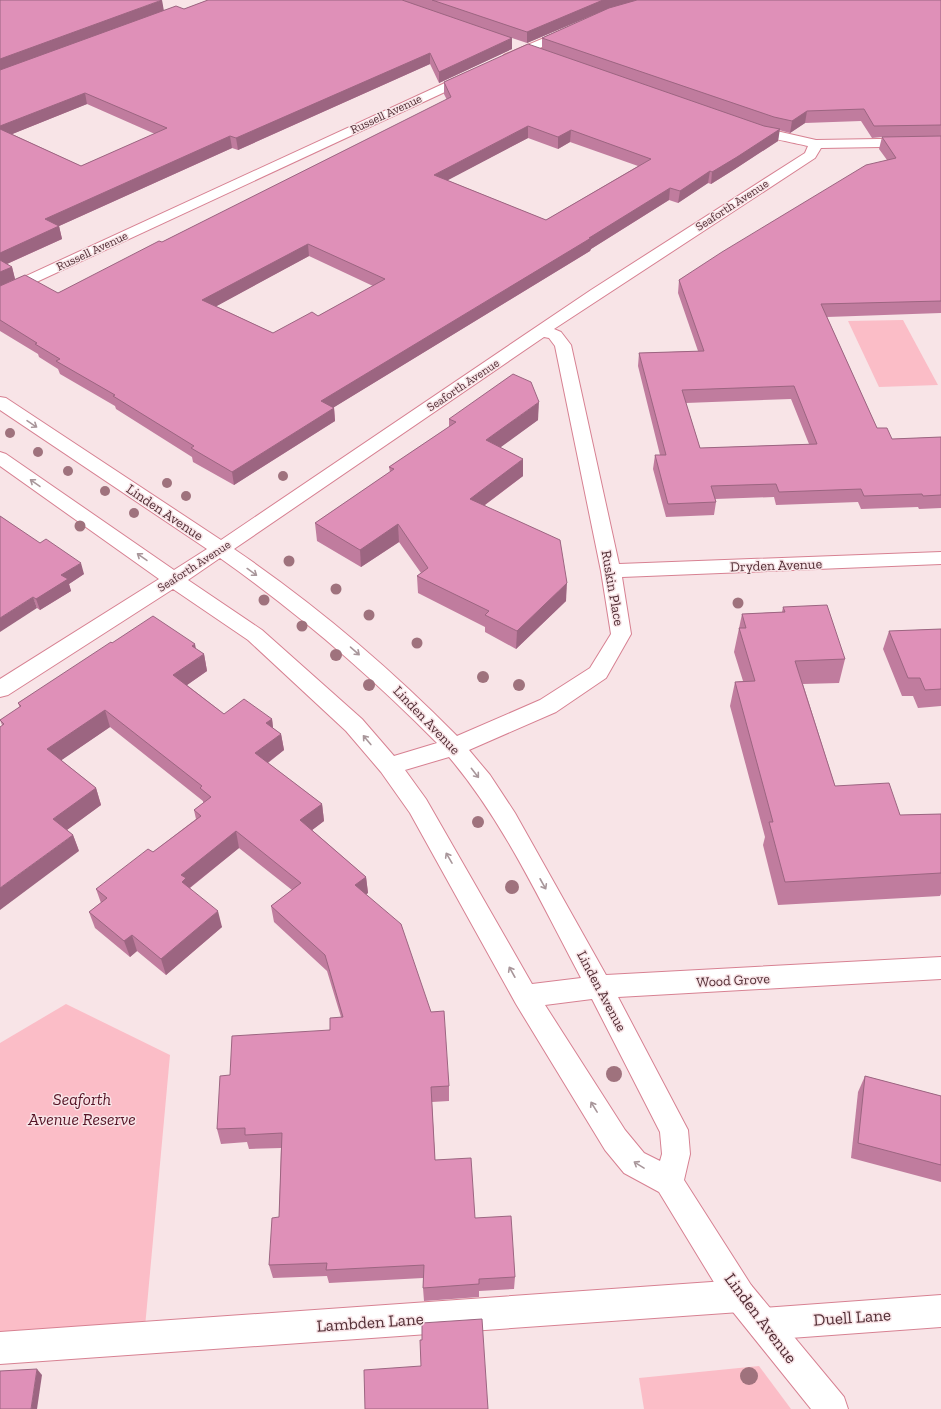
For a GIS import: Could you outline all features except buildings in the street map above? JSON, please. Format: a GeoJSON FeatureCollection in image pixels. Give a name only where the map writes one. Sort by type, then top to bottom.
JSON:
{"type":"FeatureCollection","features":[{"type":"Feature","properties":{"kind":"street"},"geometry":{"type":"LineString","coordinates":[[496,63],[584,24]]}},
{"type":"Feature","properties":{"kind":"street"},"geometry":{"type":"LineString","coordinates":[[512,45],[541,55]]}},
{"type":"Feature","properties":{"kind":"street","name":"Russell Avenue"},"geometry":{"type":"LineString","coordinates":[[0,294],[483,69]]}},
{"type":"Feature","properties":{"kind":"street"},"geometry":{"type":"LineString","coordinates":[[739,123],[768,133],[816,144],[941,142]]}},
{"type":"Feature","properties":{"kind":"street","name":"Seaforth Avenue"},"geometry":{"type":"LineString","coordinates":[[0,689],[174,580],[597,293],[810,155],[816,144]]}},
{"type":"Feature","properties":{"kind":"street","name":"Ruskin Place"},"geometry":{"type":"LineString","coordinates":[[389,766],[454,747],[548,706],[598,673],[621,634],[611,571],[563,345],[555,335],[543,330]]}},
{"type":"Feature","properties":{"kind":"street","name":"Linden Avenue"},"geometry":{"type":"LineString","coordinates":[[0,402],[220,549],[322,623],[380,673],[454,747],[483,783],[522,846],[600,987],[674,1130],[676,1154],[669,1182]]}},
{"type":"Feature","properties":{"kind":"street","name":"Linden Avenue"},"geometry":{"type":"LineString","coordinates":[[0,458],[255,635],[354,725],[389,766],[422,812],[525,996],[615,1140],[634,1163],[669,1182],[740,1296],[832,1409]]}},
{"type":"Feature","properties":{"kind":"street","name":"Dryden Avenue"},"geometry":{"type":"LineString","coordinates":[[611,571],[941,558]]}},
{"type":"Feature","properties":{"kind":"street","name":"Wood Grove"},"geometry":{"type":"LineString","coordinates":[[525,996],[600,987],[941,968]]}},
{"type":"Feature","properties":{"kind":"street","name":"Lambden Lane"},"geometry":{"type":"LineString","coordinates":[[0,1348],[740,1296]]}},
{"type":"Feature","properties":{"kind":"street","name":"Duell Lane"},"geometry":{"type":"LineString","coordinates":[[763,1324],[941,1310]]}},
{"type":"Feature","properties":{"kind":"green space"},"geometry":{"type":"Polygon","coordinates":[[[903,320],[938,385],[879,387],[848,321],[903,320]]]}},
{"type":"Feature","properties":{"kind":"green space","name":"Seaforth Avenue Reserve"},"geometry":{"type":"Polygon","coordinates":[[[66,1004],[170,1055],[144,1338],[0,1348],[0,1043],[66,1004]]]}},
{"type":"Feature","properties":{"kind":"green space"},"geometry":{"type":"Polygon","coordinates":[[[759,1366],[791,1409],[644,1409],[639,1378],[759,1366]]]}}]}
